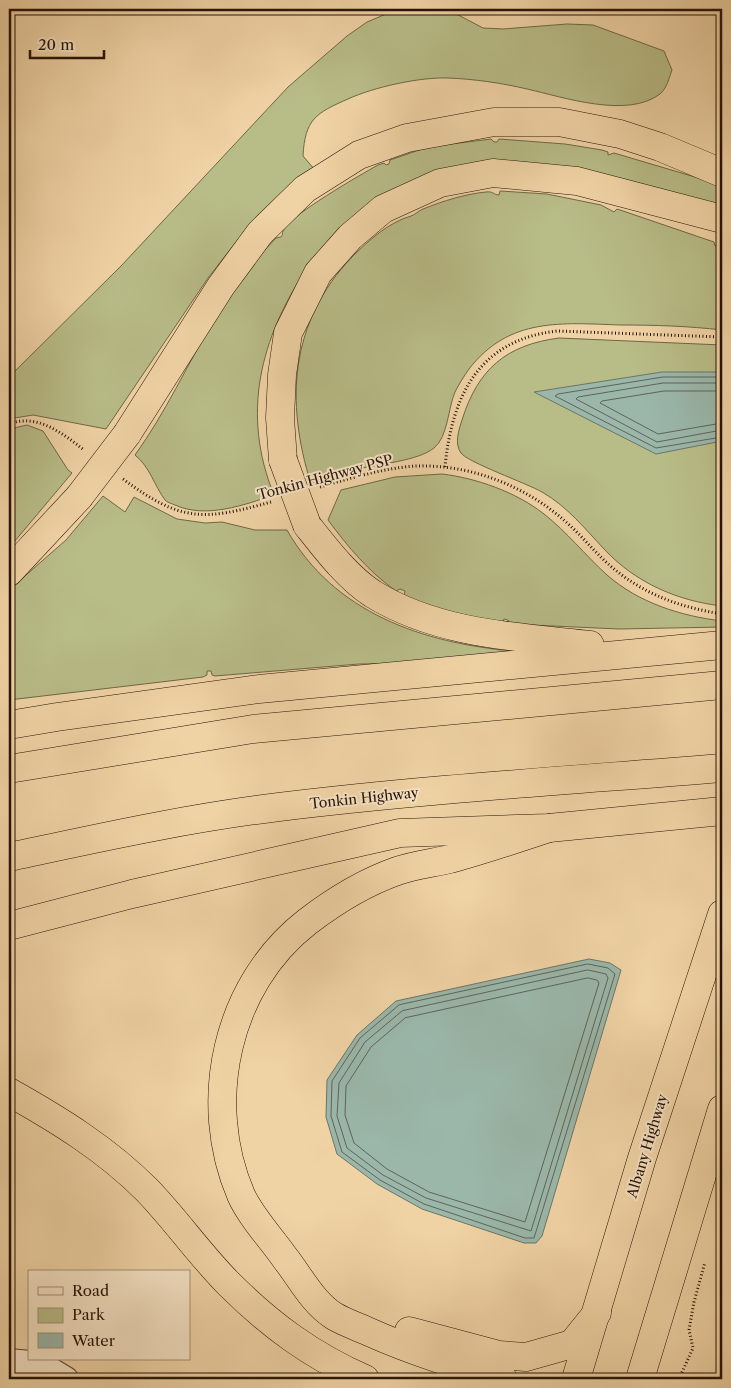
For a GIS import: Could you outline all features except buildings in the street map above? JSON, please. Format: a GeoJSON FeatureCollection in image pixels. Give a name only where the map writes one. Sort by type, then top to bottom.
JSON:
{"type":"FeatureCollection","features":[{"type":"Feature","properties":{"kind":"highway"},"geometry":{"type":"LineString","coordinates":[[9,572],[79,497],[127,434],[221,286],[260,234],[305,189],[359,155],[407,138],[494,122],[558,122],[620,134],[660,147],[722,173]]}},
{"type":"Feature","properties":{"kind":"highway"},"geometry":{"type":"LineString","coordinates":[[660,147],[722,158]]}},
{"type":"Feature","properties":{"kind":"highway"},"geometry":{"type":"LineString","coordinates":[[653,651],[513,637],[438,624],[405,611],[372,593],[332,556],[307,525],[283,460],[280,418],[282,375],[288,333],[318,273],[350,237],[383,209],[440,183],[492,173],[577,181],[722,219]]}},
{"type":"Feature","properties":{"kind":"highway"},"geometry":{"type":"LineString","coordinates":[[9,726],[57,717],[259,689],[722,645]]}},
{"type":"Feature","properties":{"kind":"highway"},"geometry":{"type":"LineString","coordinates":[[9,770],[253,729],[722,685]]}},
{"type":"Feature","properties":{"kind":"highway","name":"Tonkin Highway"},"geometry":{"type":"LineString","coordinates":[[9,857],[147,827],[278,807],[419,793],[722,768]]}},
{"type":"Feature","properties":{"kind":"highway"},"geometry":{"type":"LineString","coordinates":[[9,926],[132,894],[400,833],[549,828],[722,811]]}},
{"type":"Feature","properties":{"kind":"highway"},"geometry":{"type":"LineString","coordinates":[[503,1379],[403,1347],[333,1316],[309,1292],[242,1197],[231,1167],[224,1136],[221,1092],[224,1066],[232,1034],[246,996],[268,961],[306,923],[345,896],[398,871],[450,859],[549,828]]}},
{"type":"Feature","properties":{"kind":"highway","name":"Albany Highway"},"geometry":{"type":"LineString","coordinates":[[576,1379],[642,1158],[722,914]]}},
{"type":"Feature","properties":{"kind":"highway"},"geometry":{"type":"LineString","coordinates":[[9,1092],[63,1122],[108,1154],[148,1191],[229,1284],[278,1329],[311,1353],[365,1379]]}},
{"type":"Feature","properties":{"kind":"highway"},"geometry":{"type":"LineString","coordinates":[[640,1379],[722,1109]]}},
{"type":"Feature","properties":{"kind":"highway"},"geometry":{"type":"LineString","coordinates":[[289,1262],[343,1300],[409,1331],[499,1355],[526,1357],[572,1344],[597,1313]]}},
{"type":"Feature","properties":{"kind":"street"},"geometry":{"type":"LineString","coordinates":[[9,1361],[41,1364],[66,1379]]}},
{"type":"Feature","properties":{"kind":"path"},"geometry":{"type":"LineString","coordinates":[[444,467],[452,426],[469,382],[486,362],[507,344],[533,334],[557,331],[722,337]]}},
{"type":"Feature","properties":{"kind":"path"},"geometry":{"type":"LineString","coordinates":[[9,424],[19,421],[42,423],[87,452]]}},
{"type":"Feature","properties":{"kind":"path","name":"Tonkin Highway PSP"},"geometry":{"type":"LineString","coordinates":[[314,489],[397,469],[444,467],[479,474],[536,498],[567,522],[616,570],[644,590],[682,607],[722,614]]}},
{"type":"Feature","properties":{"kind":"path","name":"Tonkin Highway PSP"},"geometry":{"type":"LineString","coordinates":[[119,475],[159,503],[191,515],[231,514],[280,499]]}},
{"type":"Feature","properties":{"kind":"path"},"geometry":{"type":"LineString","coordinates":[[679,1379],[693,1348],[689,1330],[694,1302],[706,1258]]}},
{"type":"Feature","properties":{"kind":"green space"},"geometry":{"type":"Polygon","coordinates":[[[256,9],[375,9],[286,12],[256,9]]]}},
{"type":"Feature","properties":{"kind":"green space"},"geometry":{"type":"Polygon","coordinates":[[[398,9],[447,9],[483,28],[503,29],[567,24],[593,25],[664,51],[672,70],[666,86],[660,94],[646,101],[630,105],[595,104],[498,83],[448,78],[411,81],[384,87],[337,104],[320,113],[306,133],[303,156],[315,170],[260,215],[240,237],[208,278],[106,429],[33,415],[9,419],[9,377],[121,266],[288,87],[347,36],[367,22],[398,9]]]}},
{"type":"Feature","properties":{"kind":"green space"},"geometry":{"type":"Polygon","coordinates":[[[491,139],[494,142],[497,142],[499,139],[565,144],[602,150],[608,152],[608,155],[614,153],[722,185],[722,209],[477,166],[307,268],[277,322],[260,378],[258,406],[259,435],[264,465],[274,495],[238,506],[212,511],[187,509],[166,501],[144,465],[135,455],[157,422],[220,309],[242,277],[276,238],[282,236],[288,224],[326,196],[378,165],[389,164],[390,160],[428,147],[491,139]]]}},
{"type":"Feature","properties":{"kind":"green space"},"geometry":{"type":"Polygon","coordinates":[[[500,191],[547,194],[601,205],[614,212],[617,209],[714,242],[715,246],[719,248],[722,245],[722,330],[671,326],[557,324],[519,332],[501,340],[485,352],[469,369],[455,392],[445,430],[439,443],[434,448],[408,459],[358,469],[311,484],[298,423],[296,393],[298,364],[305,336],[316,308],[331,282],[358,251],[379,233],[395,223],[423,209],[446,201],[470,194],[486,192],[499,195],[500,191]]]}},
{"type":"Feature","properties":{"kind":"green space"},"geometry":{"type":"Polygon","coordinates":[[[559,338],[722,345],[722,606],[706,604],[674,595],[644,581],[617,562],[560,504],[542,492],[474,462],[461,453],[457,441],[462,420],[476,387],[486,373],[509,354],[540,341],[559,338]]]}},
{"type":"Feature","properties":{"kind":"green space"},"geometry":{"type":"Polygon","coordinates":[[[27,425],[43,431],[68,470],[72,473],[9,548],[9,429],[27,425]]]}},
{"type":"Feature","properties":{"kind":"green space"},"geometry":{"type":"Polygon","coordinates":[[[442,474],[495,487],[521,499],[552,521],[619,585],[661,607],[691,616],[722,621],[722,627],[619,629],[509,624],[508,620],[504,619],[502,623],[466,618],[404,597],[405,591],[400,589],[396,591],[377,576],[351,549],[328,520],[341,490],[395,477],[442,474]]]}},
{"type":"Feature","properties":{"kind":"green space"},"geometry":{"type":"Polygon","coordinates":[[[103,496],[125,512],[134,497],[177,519],[205,523],[222,522],[255,530],[287,530],[307,559],[329,583],[355,603],[384,619],[414,631],[446,640],[479,647],[513,651],[418,663],[359,664],[215,676],[212,675],[211,671],[207,671],[207,675],[203,677],[9,700],[9,590],[66,540],[103,496]]]}},
{"type":"Feature","properties":{"kind":"water"},"geometry":{"type":"Polygon","coordinates":[[[662,372],[722,372],[722,441],[656,454],[534,392],[662,372]]]}},
{"type":"Feature","properties":{"kind":"water"},"geometry":{"type":"Polygon","coordinates":[[[589,959],[610,963],[621,970],[542,1236],[536,1243],[524,1243],[422,1209],[377,1184],[337,1154],[326,1117],[327,1080],[357,1035],[396,1001],[589,959]]]}}]}
